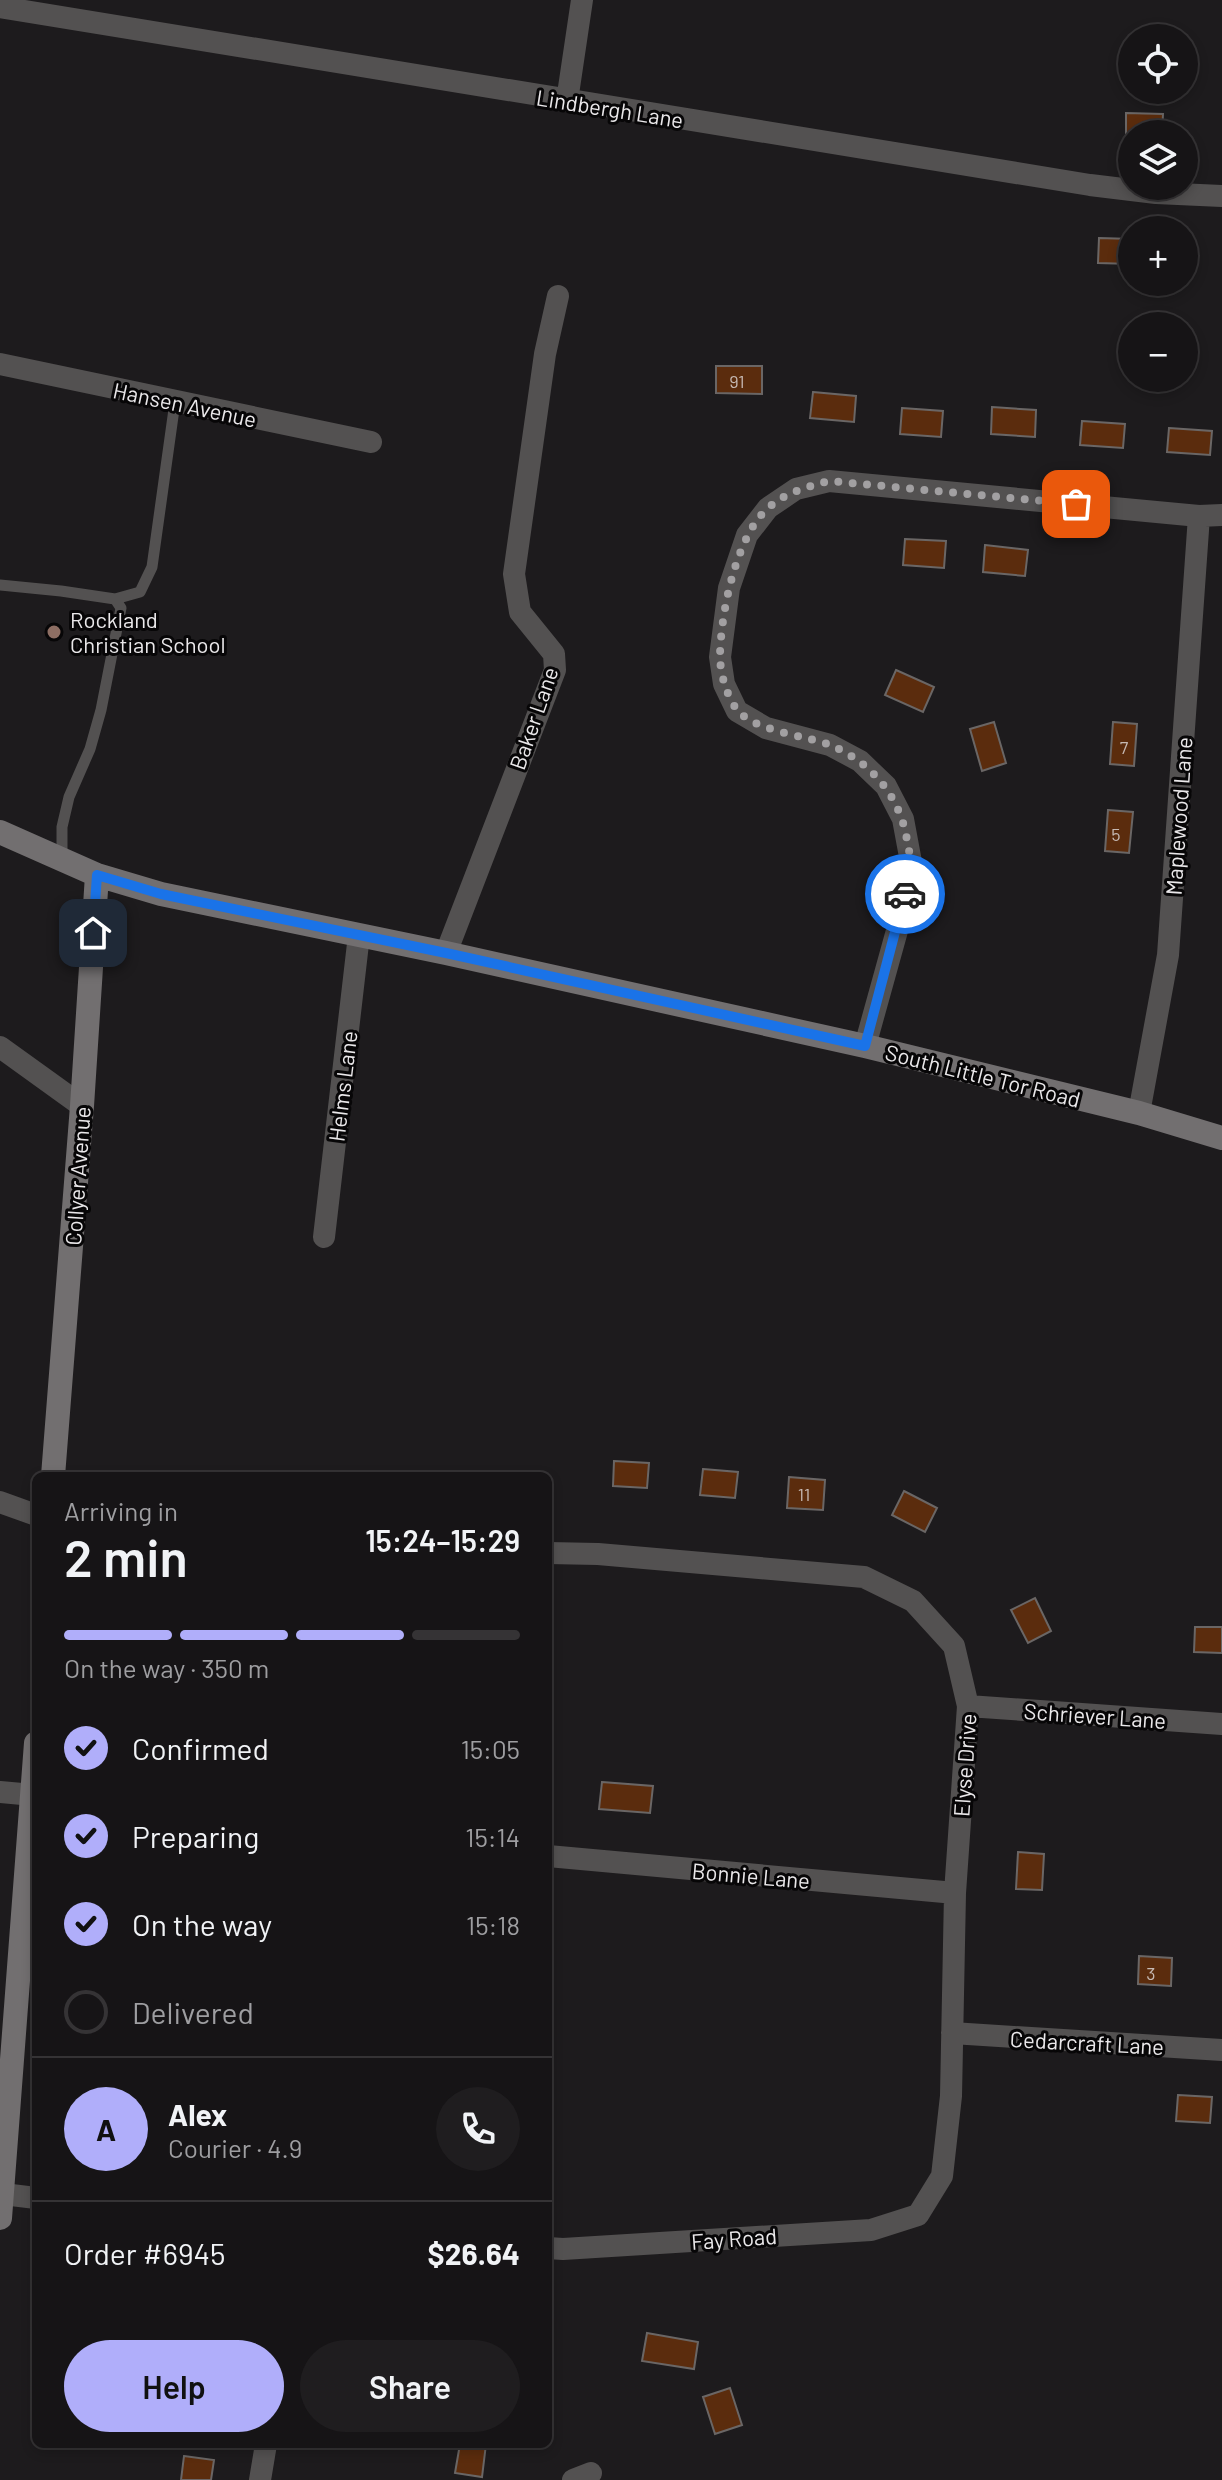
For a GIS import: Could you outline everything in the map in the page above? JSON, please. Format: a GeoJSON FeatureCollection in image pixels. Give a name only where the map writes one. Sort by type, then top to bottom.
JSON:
{"type":"FeatureCollection","features":[{"type":"Feature","properties":{"kind":"street"},"geometry":{"type":"LineString","coordinates":[[567,101],[582,0]]}},
{"type":"Feature","properties":{"kind":"street","name":"Lindbergh Lane"},"geometry":{"type":"LineString","coordinates":[[0,7],[1090,185],[1156,193],[1222,196]]}},
{"type":"Feature","properties":{"kind":"street","name":"Baker Lane"},"geometry":{"type":"LineString","coordinates":[[446,953],[555,670],[554,654],[520,612],[514,574],[545,354],[558,296]]}},
{"type":"Feature","properties":{"kind":"street","name":"Hansen Avenue"},"geometry":{"type":"LineString","coordinates":[[0,365],[371,442]]}},
{"type":"Feature","properties":{"kind":"street"},"geometry":{"type":"LineString","coordinates":[[865,1046],[903,909],[911,862],[903,819],[886,786],[860,761],[830,745],[766,728],[737,711],[724,684],[720,657],[729,588],[747,535],[768,508],[796,489],[829,481],[1199,516],[1222,515]]}},
{"type":"Feature","properties":{"kind":"street","name":"Maplewood Lane"},"geometry":{"type":"LineString","coordinates":[[1139,1113],[1168,955],[1199,516]]}},
{"type":"Feature","properties":{"kind":"street","name":"South Little Tor Road"},"geometry":{"type":"LineString","coordinates":[[0,832],[97,875],[161,894],[446,953],[865,1046],[1139,1113],[1222,1138]]}},
{"type":"Feature","properties":{"kind":"street","name":"Collyer Avenue"},"geometry":{"type":"LineString","coordinates":[[53,1472],[97,875]]}},
{"type":"Feature","properties":{"kind":"street","name":"Helms Lane"},"geometry":{"type":"LineString","coordinates":[[324,1237],[359,935]]}},
{"type":"Feature","properties":{"kind":"street"},"geometry":{"type":"LineString","coordinates":[[0,1047],[82,1106]]}},
{"type":"Feature","properties":{"kind":"street"},"geometry":{"type":"LineString","coordinates":[[0,1502],[32,1514]]}},
{"type":"Feature","properties":{"kind":"street","name":"Elyse Drive"},"geometry":{"type":"LineString","coordinates":[[552,1553],[598,1554],[864,1577],[913,1601],[954,1646],[968,1706],[955,1893],[951,2096],[942,2176],[918,2215]]}},
{"type":"Feature","properties":{"kind":"street","name":"Schriever Lane"},"geometry":{"type":"LineString","coordinates":[[968,1706],[1222,1724]]}},
{"type":"Feature","properties":{"kind":"street"},"geometry":{"type":"LineString","coordinates":[[0,1792],[32,1795]]}},
{"type":"Feature","properties":{"kind":"street"},"geometry":{"type":"LineString","coordinates":[[32,1805],[6,2061],[2,2206],[32,2199]]}},
{"type":"Feature","properties":{"kind":"street","name":"Bonnie Lane"},"geometry":{"type":"LineString","coordinates":[[552,1856],[955,1893]]}},
{"type":"Feature","properties":{"kind":"street","name":"Cedarcraft Lane"},"geometry":{"type":"LineString","coordinates":[[952,2033],[1222,2050]]}},
{"type":"Feature","properties":{"kind":"street","name":"Fay Road"},"geometry":{"type":"LineString","coordinates":[[552,2248],[871,2230],[918,2215]]}},
{"type":"Feature","properties":{"kind":"street"},"geometry":{"type":"LineString","coordinates":[[260,2480],[265,2448]]}},
{"type":"Feature","properties":{"kind":"lane"},"geometry":{"type":"LineString","coordinates":[[0,585],[115,599],[140,592],[152,567],[175,402]]}},
{"type":"Feature","properties":{"kind":"lane"},"geometry":{"type":"LineString","coordinates":[[62,859],[62,827],[69,797],[90,749],[101,710],[121,608],[115,599]]}},
{"type":"Feature","properties":{"kind":"building"},"geometry":{"type":"Polygon","coordinates":[[[1126,113],[1163,114],[1163,120],[1126,120],[1126,113]]]}},
{"type":"Feature","properties":{"kind":"building"},"geometry":{"type":"Polygon","coordinates":[[[1099,238],[1118,239],[1118,264],[1098,263],[1099,238]]]}},
{"type":"Feature","properties":{"kind":"building"},"geometry":{"type":"Polygon","coordinates":[[[716,366],[762,366],[762,394],[716,393],[716,366]]]}},
{"type":"Feature","properties":{"kind":"building"},"geometry":{"type":"Polygon","coordinates":[[[813,392],[856,396],[854,422],[810,418],[813,392]]]}},
{"type":"Feature","properties":{"kind":"building"},"geometry":{"type":"Polygon","coordinates":[[[992,407],[1036,410],[1035,437],[991,434],[992,407]]]}},
{"type":"Feature","properties":{"kind":"building"},"geometry":{"type":"Polygon","coordinates":[[[902,408],[943,411],[941,437],[900,434],[902,408]]]}},
{"type":"Feature","properties":{"kind":"building"},"geometry":{"type":"Polygon","coordinates":[[[1082,421],[1125,424],[1123,448],[1080,445],[1082,421]]]}},
{"type":"Feature","properties":{"kind":"building"},"geometry":{"type":"Polygon","coordinates":[[[1169,428],[1212,431],[1210,455],[1167,452],[1169,428]]]}},
{"type":"Feature","properties":{"kind":"building"},"geometry":{"type":"Polygon","coordinates":[[[905,539],[946,541],[944,568],[903,565],[905,539]]]}},
{"type":"Feature","properties":{"kind":"building"},"geometry":{"type":"Polygon","coordinates":[[[985,545],[1028,550],[1025,576],[983,572],[985,545]]]}},
{"type":"Feature","properties":{"kind":"building"},"geometry":{"type":"Polygon","coordinates":[[[896,670],[934,687],[923,712],[885,695],[896,670]]]}},
{"type":"Feature","properties":{"kind":"building"},"geometry":{"type":"Polygon","coordinates":[[[994,722],[1006,763],[982,771],[970,729],[994,722]]]}},
{"type":"Feature","properties":{"kind":"building"},"geometry":{"type":"Polygon","coordinates":[[[1113,722],[1137,724],[1134,766],[1110,764],[1113,722]]]}},
{"type":"Feature","properties":{"kind":"building"},"geometry":{"type":"Polygon","coordinates":[[[1108,810],[1133,812],[1129,853],[1105,851],[1108,810]]]}},
{"type":"Feature","properties":{"kind":"building"},"geometry":{"type":"Polygon","coordinates":[[[614,1461],[649,1463],[647,1488],[613,1486],[614,1461]]]}},
{"type":"Feature","properties":{"kind":"building"},"geometry":{"type":"Polygon","coordinates":[[[703,1469],[738,1472],[735,1498],[700,1495],[703,1469]]]}},
{"type":"Feature","properties":{"kind":"building"},"geometry":{"type":"Polygon","coordinates":[[[789,1477],[825,1480],[823,1510],[787,1508],[789,1477]]]}},
{"type":"Feature","properties":{"kind":"building"},"geometry":{"type":"Polygon","coordinates":[[[904,1491],[937,1508],[925,1532],[892,1515],[904,1491]]]}},
{"type":"Feature","properties":{"kind":"building"},"geometry":{"type":"Polygon","coordinates":[[[1035,1598],[1051,1631],[1028,1643],[1011,1610],[1035,1598]]]}},
{"type":"Feature","properties":{"kind":"building"},"geometry":{"type":"Polygon","coordinates":[[[1195,1627],[1222,1627],[1222,1653],[1194,1652],[1195,1627]]]}},
{"type":"Feature","properties":{"kind":"building"},"geometry":{"type":"Polygon","coordinates":[[[602,1782],[653,1786],[650,1813],[599,1809],[602,1782]]]}},
{"type":"Feature","properties":{"kind":"building"},"geometry":{"type":"Polygon","coordinates":[[[1018,1852],[1044,1854],[1042,1890],[1016,1889],[1018,1852]]]}},
{"type":"Feature","properties":{"kind":"building"},"geometry":{"type":"Polygon","coordinates":[[[1139,1956],[1172,1958],[1171,1986],[1138,1984],[1139,1956]]]}},
{"type":"Feature","properties":{"kind":"building"},"geometry":{"type":"Polygon","coordinates":[[[1178,2095],[1212,2097],[1210,2123],[1176,2121],[1178,2095]]]}},
{"type":"Feature","properties":{"kind":"building"},"geometry":{"type":"Polygon","coordinates":[[[647,2333],[698,2342],[694,2369],[642,2361],[647,2333]]]}},
{"type":"Feature","properties":{"kind":"building"},"geometry":{"type":"Polygon","coordinates":[[[730,2388],[742,2425],[715,2434],[703,2397],[730,2388]]]}},
{"type":"Feature","properties":{"kind":"building"},"geometry":{"type":"Polygon","coordinates":[[[459,2448],[486,2448],[482,2477],[455,2473],[459,2448]]]}},
{"type":"Feature","properties":{"kind":"building"},"geometry":{"type":"Polygon","coordinates":[[[184,2456],[214,2460],[211,2480],[181,2480],[184,2456]]]}},
{"type":"Feature","properties":{"kind":"way so far"},"geometry":{"type":"LineString","coordinates":[[905,894],[911,862],[903,819],[886,786],[860,761],[830,745],[766,728],[737,711],[724,684],[720,657],[729,588],[747,535],[768,508],[796,489],[829,481],[1076,504]]}},
{"type":"Feature","properties":{"kind":"place","name":"Rockland Christian School"},"geometry":{"type":"Point","coordinates":[54,632]}},
{"type":"Feature","properties":{"kind":"route"},"geometry":{"type":"LineString","coordinates":[[93,933],[97,875],[161,894],[446,953],[865,1046],[905,894]]}}]}
